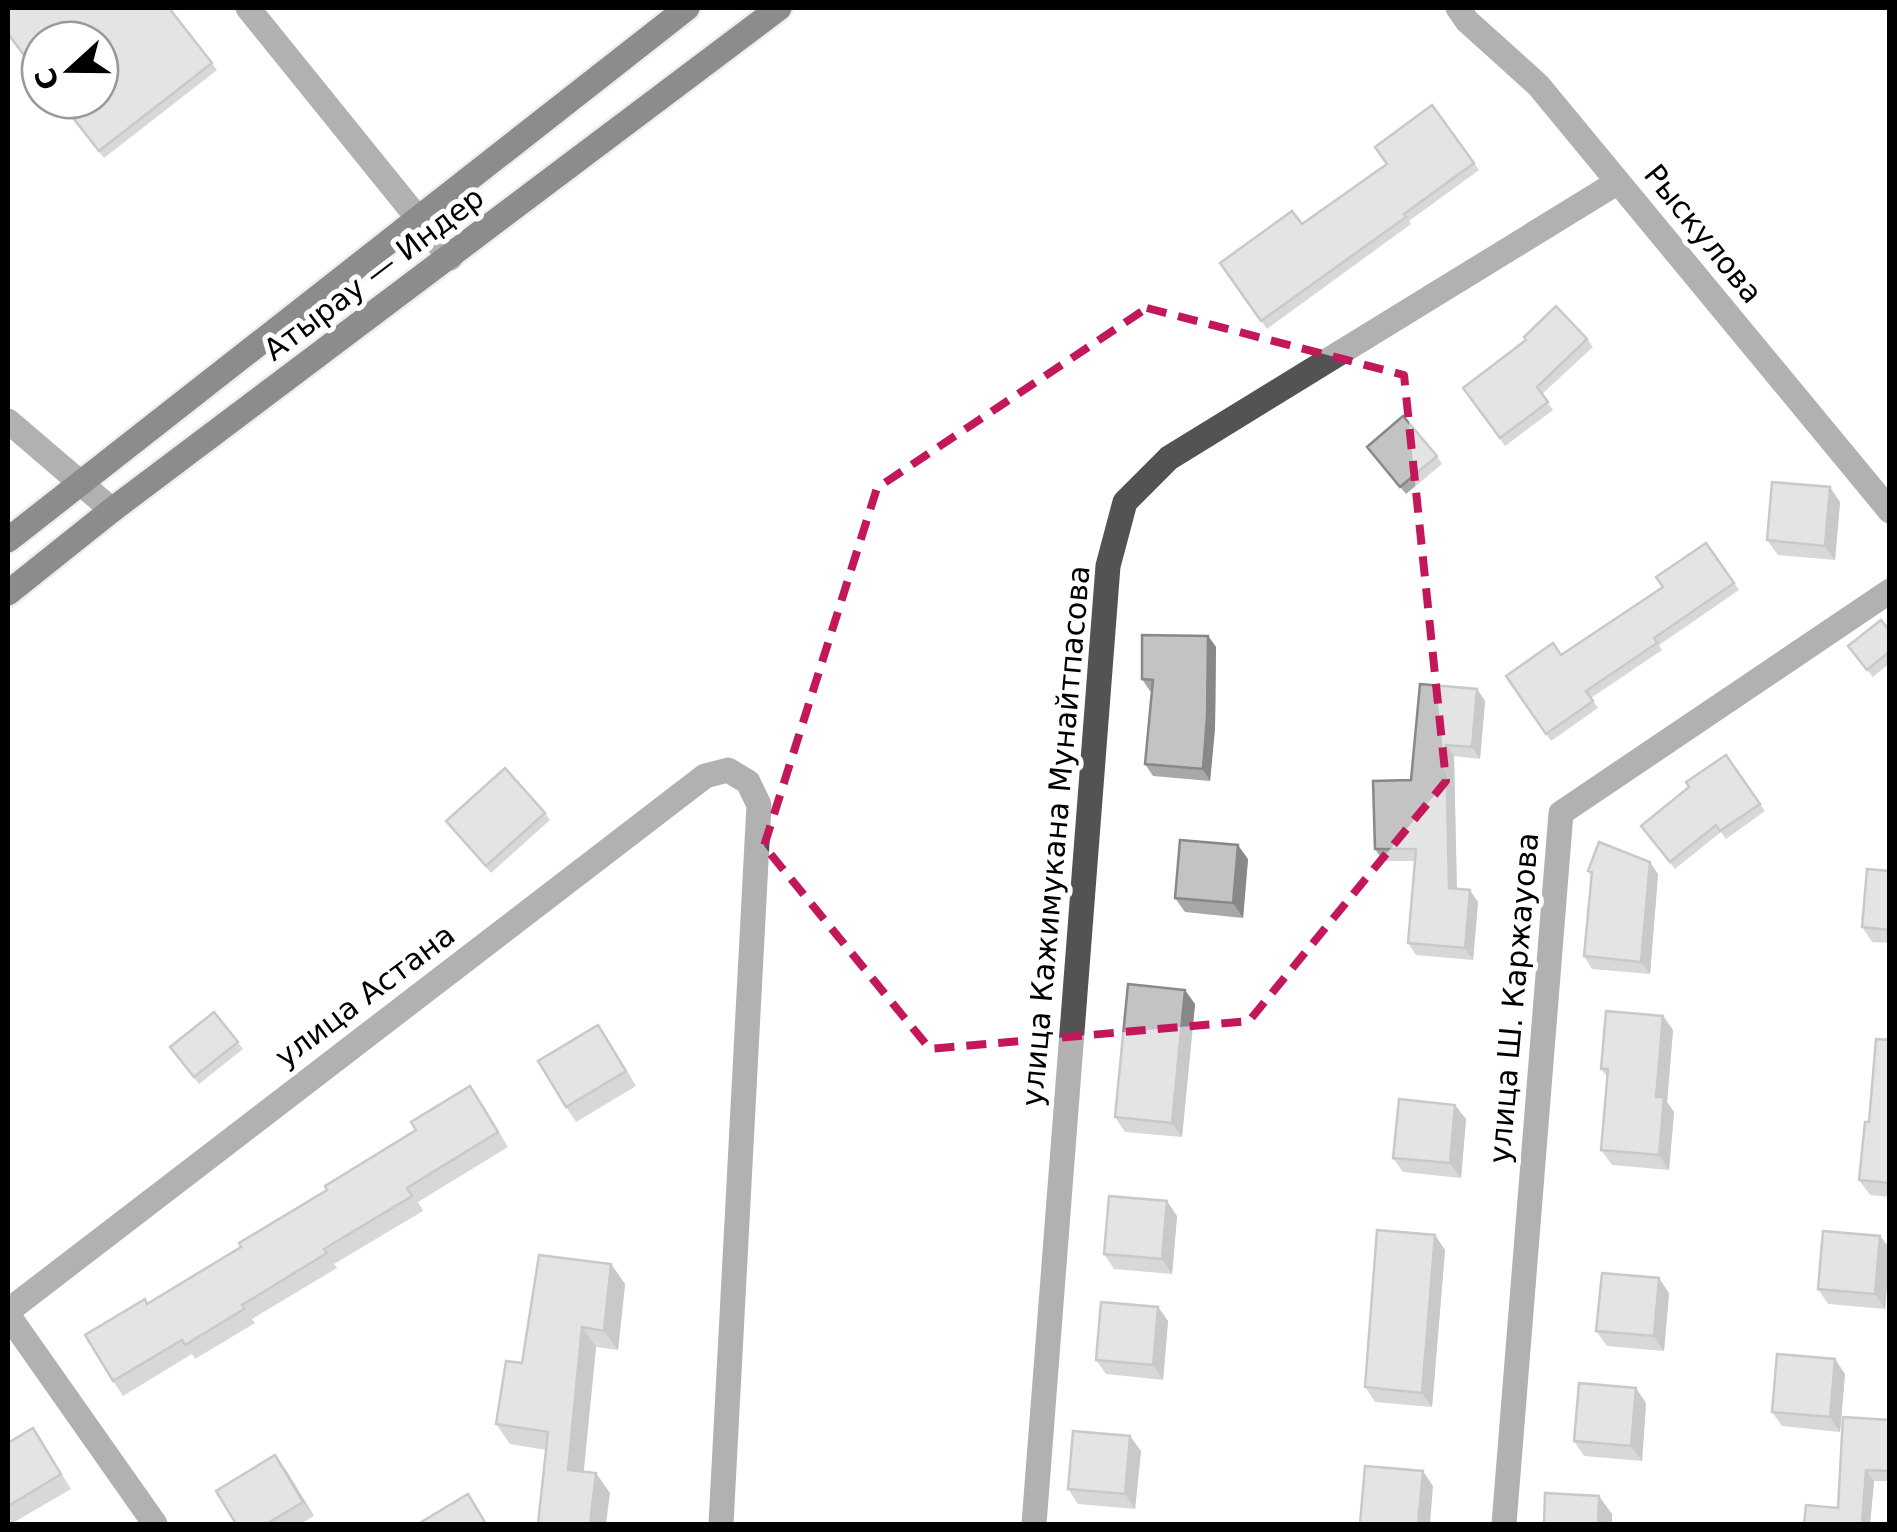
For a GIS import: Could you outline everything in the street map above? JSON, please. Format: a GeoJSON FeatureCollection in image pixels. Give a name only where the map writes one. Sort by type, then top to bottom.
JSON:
{"type":"FeatureCollection","features":[{"type":"Feature","properties":{"kind":"main road","name":"Атырау — Индер"},"geometry":{"type":"LineString","coordinates":[[8,540],[687,8]]}},
{"type":"Feature","properties":{"kind":"main road","name":"Атырау — Индер"},"geometry":{"type":"LineString","coordinates":[[8,593],[112,510],[779,8]]}},
{"type":"Feature","properties":{"kind":"street"},"geometry":{"type":"LineString","coordinates":[[248,8],[450,258]]}},
{"type":"Feature","properties":{"kind":"street","name":"Рыскулова"},"geometry":{"type":"LineString","coordinates":[[1458,8],[1466,21],[1538,85],[1890,512]]}},
{"type":"Feature","properties":{"kind":"street","name":"улица Кажимукана Мунайтпасова"},"geometry":{"type":"LineString","coordinates":[[1034,1524],[1108,566],[1125,502],[1169,458],[1618,182]]}},
{"type":"Feature","properties":{"kind":"street"},"geometry":{"type":"LineString","coordinates":[[8,421],[112,510]]}},
{"type":"Feature","properties":{"kind":"street","name":"улица Ш. Каржауова"},"geometry":{"type":"LineString","coordinates":[[1504,1524],[1561,813],[1890,590]]}},
{"type":"Feature","properties":{"kind":"street","name":"улица Астана"},"geometry":{"type":"LineString","coordinates":[[8,1313],[705,776],[728,770],[748,782],[759,805],[720,1524]]}},
{"type":"Feature","properties":{"kind":"street"},"geometry":{"type":"LineString","coordinates":[[8,1313],[155,1524]]}},
{"type":"Feature","properties":{"kind":"highlighted area"},"geometry":{"type":"Polygon","coordinates":[[[1147,308],[1404,375],[1446,781],[1249,1021],[930,1049],[764,846],[877,488],[1147,308]]]}},
{"type":"Feature","properties":{"kind":"building"},"geometry":{"type":"Polygon","coordinates":[[[8,8],[169,8],[212,63],[99,151],[75,120],[120,120],[120,20],[20,20],[20,50],[8,34],[8,8]]]}},
{"type":"Feature","properties":{"kind":"building"},"geometry":{"type":"Polygon","coordinates":[[[1432,105],[1474,163],[1261,321],[1220,263],[1292,211],[1302,224],[1387,164],[1375,147],[1432,105]]]}},
{"type":"Feature","properties":{"kind":"building"},"geometry":{"type":"Polygon","coordinates":[[[1556,306],[1587,339],[1537,387],[1548,402],[1500,438],[1463,388],[1526,340],[1524,337],[1556,306]]]}},
{"type":"Feature","properties":{"kind":"building"},"geometry":{"type":"Polygon","coordinates":[[[1403,416],[1437,456],[1400,487],[1367,447],[1403,416]]]}},
{"type":"Feature","properties":{"kind":"building"},"geometry":{"type":"Polygon","coordinates":[[[1772,482],[1830,487],[1825,546],[1767,540],[1772,482]]]}},
{"type":"Feature","properties":{"kind":"building"},"geometry":{"type":"Polygon","coordinates":[[[1706,543],[1734,583],[1654,638],[1657,643],[1586,691],[1593,701],[1546,734],[1506,676],[1553,643],[1561,655],[1663,587],[1656,577],[1706,543]]]}},
{"type":"Feature","properties":{"kind":"building"},"geometry":{"type":"Polygon","coordinates":[[[1881,620],[1890,631],[1890,651],[1867,670],[1848,646],[1881,620]]]}},
{"type":"Feature","properties":{"kind":"building"},"geometry":{"type":"Polygon","coordinates":[[[1142,635],[1208,636],[1203,769],[1145,764],[1153,680],[1142,679],[1142,635]]]}},
{"type":"Feature","properties":{"kind":"building"},"geometry":{"type":"Polygon","coordinates":[[[1420,684],[1477,689],[1472,747],[1446,745],[1449,888],[1470,890],[1465,948],[1408,943],[1416,849],[1375,849],[1373,781],[1411,780],[1420,684]]]}},
{"type":"Feature","properties":{"kind":"building"},"geometry":{"type":"Polygon","coordinates":[[[1726,755],[1760,804],[1720,831],[1716,825],[1670,862],[1641,826],[1689,787],[1686,782],[1726,755]]]}},
{"type":"Feature","properties":{"kind":"building"},"geometry":{"type":"Polygon","coordinates":[[[505,768],[545,813],[486,866],[446,821],[505,768]]]}},
{"type":"Feature","properties":{"kind":"building"},"geometry":{"type":"Polygon","coordinates":[[[1180,840],[1238,845],[1233,903],[1175,898],[1180,840]]]}},
{"type":"Feature","properties":{"kind":"building"},"geometry":{"type":"Polygon","coordinates":[[[1599,842],[1650,862],[1641,962],[1584,956],[1592,872],[1588,871],[1599,842]]]}},
{"type":"Feature","properties":{"kind":"building"},"geometry":{"type":"Polygon","coordinates":[[[1867,869],[1890,871],[1890,930],[1862,927],[1867,869]]]}},
{"type":"Feature","properties":{"kind":"building"},"geometry":{"type":"Polygon","coordinates":[[[1128,984],[1185,990],[1172,1123],[1115,1117],[1128,984]]]}},
{"type":"Feature","properties":{"kind":"building"},"geometry":{"type":"Polygon","coordinates":[[[1606,1011],[1663,1016],[1656,1097],[1664,1097],[1659,1155],[1601,1150],[1608,1069],[1601,1069],[1606,1011]]]}},
{"type":"Feature","properties":{"kind":"building"},"geometry":{"type":"Polygon","coordinates":[[[214,1012],[238,1042],[194,1077],[170,1047],[214,1012]]]}},
{"type":"Feature","properties":{"kind":"building"},"geometry":{"type":"Polygon","coordinates":[[[598,1025],[626,1071],[566,1107],[538,1061],[598,1025]]]}},
{"type":"Feature","properties":{"kind":"building"},"geometry":{"type":"Polygon","coordinates":[[[1876,1039],[1890,1040],[1890,1183],[1859,1180],[1876,1039]]]}},
{"type":"Feature","properties":{"kind":"building"},"geometry":{"type":"Polygon","coordinates":[[[470,1086],[498,1132],[407,1188],[412,1196],[324,1249],[327,1253],[242,1305],[244,1309],[185,1345],[182,1340],[113,1381],[85,1335],[145,1299],[147,1304],[241,1247],[239,1243],[416,1130],[411,1122],[470,1086]]]}},
{"type":"Feature","properties":{"kind":"building"},"geometry":{"type":"Polygon","coordinates":[[[1399,1099],[1455,1105],[1450,1163],[1393,1158],[1399,1099]]]}},
{"type":"Feature","properties":{"kind":"building"},"geometry":{"type":"Polygon","coordinates":[[[1109,1196],[1167,1201],[1162,1259],[1104,1254],[1109,1196]]]}},
{"type":"Feature","properties":{"kind":"building"},"geometry":{"type":"Polygon","coordinates":[[[1377,1230],[1435,1235],[1422,1393],[1365,1387],[1377,1230]]]}},
{"type":"Feature","properties":{"kind":"building"},"geometry":{"type":"Polygon","coordinates":[[[1823,1231],[1880,1236],[1875,1294],[1818,1289],[1823,1231]]]}},
{"type":"Feature","properties":{"kind":"building"},"geometry":{"type":"Polygon","coordinates":[[[539,1255],[611,1264],[604,1331],[582,1327],[568,1470],[596,1473],[590,1524],[538,1524],[548,1432],[496,1424],[506,1361],[522,1363],[539,1255]]]}},
{"type":"Feature","properties":{"kind":"building"},"geometry":{"type":"Polygon","coordinates":[[[1602,1273],[1659,1278],[1654,1336],[1596,1331],[1602,1273]]]}},
{"type":"Feature","properties":{"kind":"building"},"geometry":{"type":"Polygon","coordinates":[[[1101,1302],[1158,1307],[1153,1365],[1096,1360],[1101,1302]]]}},
{"type":"Feature","properties":{"kind":"building"},"geometry":{"type":"Polygon","coordinates":[[[1777,1354],[1835,1359],[1830,1417],[1772,1412],[1777,1354]]]}},
{"type":"Feature","properties":{"kind":"building"},"geometry":{"type":"Polygon","coordinates":[[[1579,1383],[1636,1388],[1631,1446],[1574,1441],[1579,1383]]]}},
{"type":"Feature","properties":{"kind":"building"},"geometry":{"type":"Polygon","coordinates":[[[1843,1417],[1890,1420],[1890,1471],[1866,1470],[1862,1524],[1804,1524],[1806,1505],[1838,1508],[1843,1417]]]}},
{"type":"Feature","properties":{"kind":"building"},"geometry":{"type":"Polygon","coordinates":[[[33,1428],[61,1474],[8,1506],[8,1443],[33,1428]]]}},
{"type":"Feature","properties":{"kind":"building"},"geometry":{"type":"Polygon","coordinates":[[[1073,1431],[1130,1436],[1125,1494],[1068,1489],[1073,1431]]]}},
{"type":"Feature","properties":{"kind":"building"},"geometry":{"type":"Polygon","coordinates":[[[275,1455],[303,1502],[266,1524],[236,1524],[216,1491],[275,1455]]]}},
{"type":"Feature","properties":{"kind":"building"},"geometry":{"type":"Polygon","coordinates":[[[1365,1466],[1423,1471],[1418,1524],[1360,1524],[1365,1466]]]}},
{"type":"Feature","properties":{"kind":"building"},"geometry":{"type":"Polygon","coordinates":[[[1545,1493],[1599,1496],[1598,1524],[1544,1524],[1545,1493]]]}},
{"type":"Feature","properties":{"kind":"building"},"geometry":{"type":"Polygon","coordinates":[[[468,1494],[486,1524],[418,1524],[468,1494]]]}}]}
